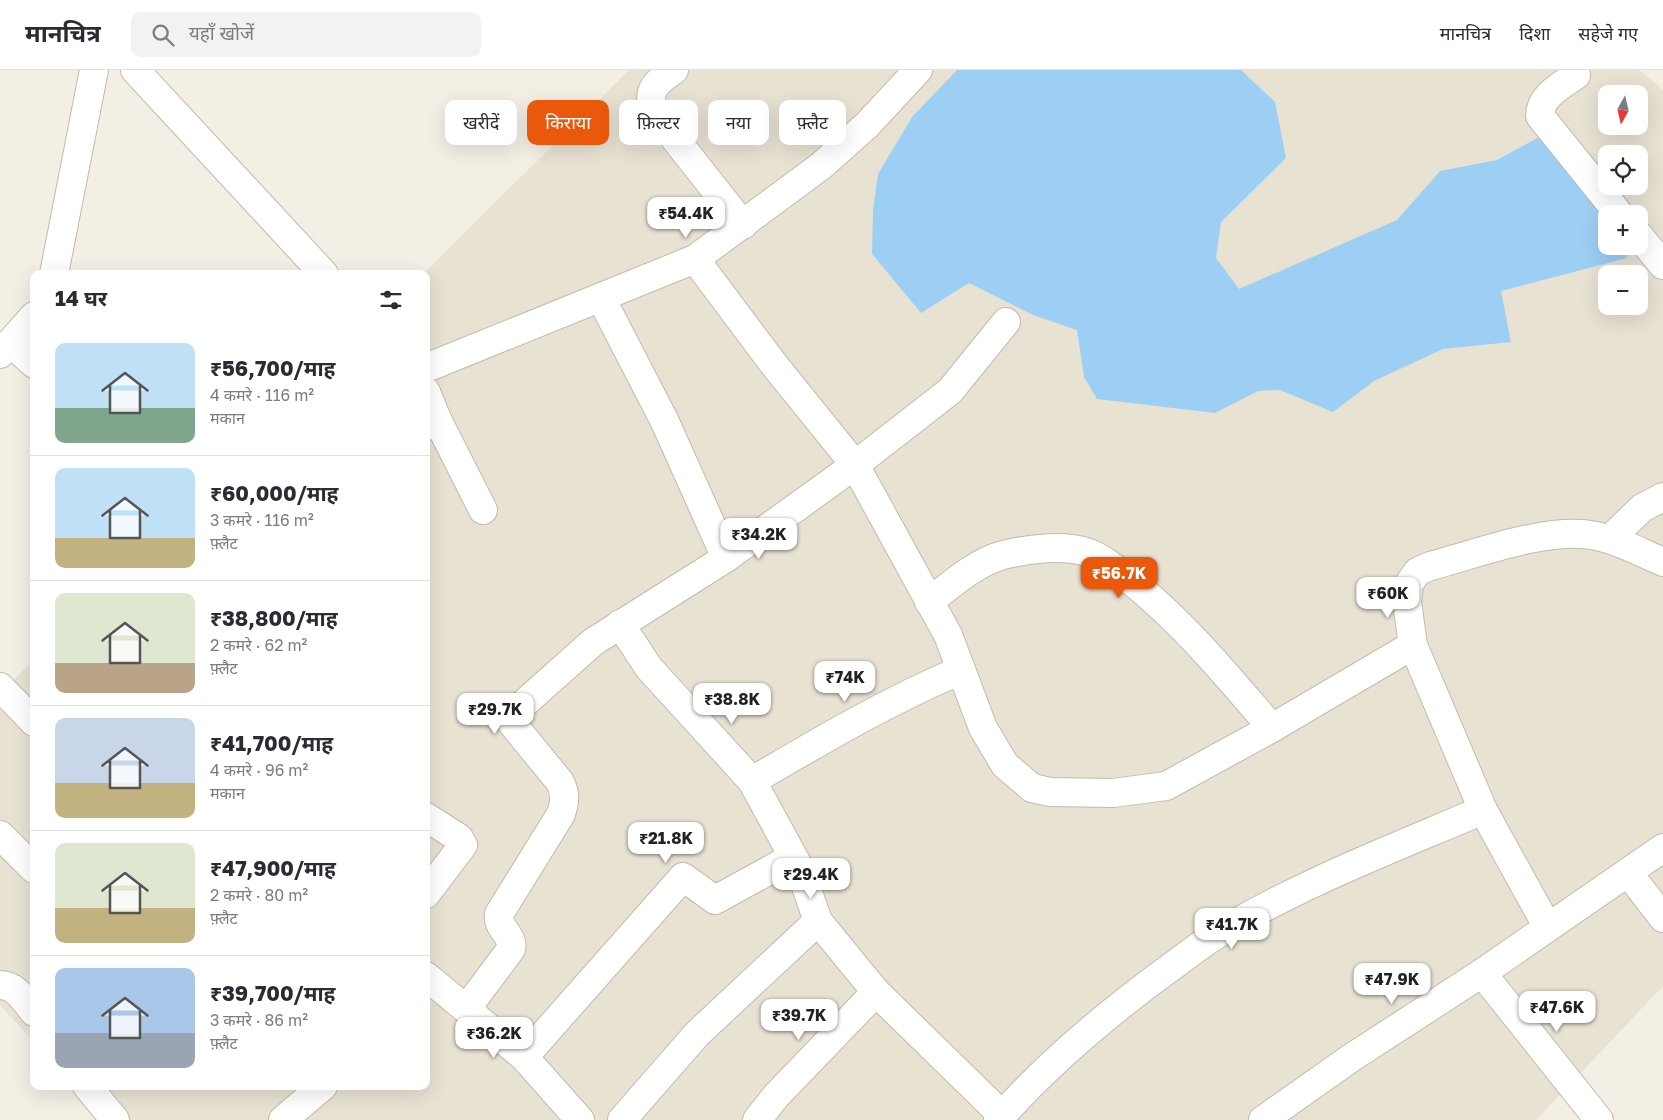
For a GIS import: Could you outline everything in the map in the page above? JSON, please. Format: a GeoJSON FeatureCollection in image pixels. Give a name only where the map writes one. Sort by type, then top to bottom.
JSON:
{"type":"FeatureCollection","features":[{"type":"Feature","properties":{"kind":"street"},"geometry":{"type":"LineString","coordinates":[[55,270],[94,70]]}},
{"type":"Feature","properties":{"kind":"street"},"geometry":{"type":"LineString","coordinates":[[135,70],[320,270]]}},
{"type":"Feature","properties":{"kind":"street"},"geometry":{"type":"LineString","coordinates":[[674,70],[654,86],[650,94],[650,104],[657,116],[743,224]]}},
{"type":"Feature","properties":{"kind":"street"},"geometry":{"type":"LineString","coordinates":[[430,366],[695,259],[821,166],[868,125],[918,70]]}},
{"type":"Feature","properties":{"kind":"street"},"geometry":{"type":"LineString","coordinates":[[1576,75],[1546,97],[1540,110],[1540,116],[1612,205]]}},
{"type":"Feature","properties":{"kind":"street"},"geometry":{"type":"LineString","coordinates":[[1648,247],[1663,265]]}},
{"type":"Feature","properties":{"kind":"street"},"geometry":{"type":"LineString","coordinates":[[695,259],[772,362],[855,465],[948,635],[983,728],[1004,766],[1032,788],[1050,792],[1114,793],[1166,786],[1272,728],[1413,645]]}},
{"type":"Feature","properties":{"kind":"street"},"geometry":{"type":"LineString","coordinates":[[601,298],[665,422],[726,558]]}},
{"type":"Feature","properties":{"kind":"street"},"geometry":{"type":"LineString","coordinates":[[30,321],[6,349],[30,362]]}},
{"type":"Feature","properties":{"kind":"street"},"geometry":{"type":"LineString","coordinates":[[467,1008],[511,949],[512,942],[499,923],[499,914],[557,821],[565,801],[564,791],[560,782],[512,722],[511,715],[593,642],[726,558],[855,465],[950,392],[1006,322]]}},
{"type":"Feature","properties":{"kind":"street"},"geometry":{"type":"LineString","coordinates":[[432,422],[483,510]]}},
{"type":"Feature","properties":{"kind":"street"},"geometry":{"type":"LineString","coordinates":[[1610,539],[1642,508],[1663,497]]}},
{"type":"Feature","properties":{"kind":"street"},"geometry":{"type":"LineString","coordinates":[[1547,926],[1483,810],[1413,645],[1407,602],[1409,584],[1418,572],[1430,566],[1547,536],[1572,534],[1610,539],[1663,562]]}},
{"type":"Feature","properties":{"kind":"street"},"geometry":{"type":"LineString","coordinates":[[929,602],[970,571],[1001,556],[1048,548],[1088,553],[1117,570],[1149,596],[1197,642],[1272,728]]}},
{"type":"Feature","properties":{"kind":"street"},"geometry":{"type":"LineString","coordinates":[[620,624],[649,668],[752,781],[799,867],[818,920],[876,992],[1000,1117],[1040,1076],[1131,997],[1218,933],[1326,878],[1483,810]]}},
{"type":"Feature","properties":{"kind":"street"},"geometry":{"type":"LineString","coordinates":[[752,781],[848,726],[921,688],[961,670]]}},
{"type":"Feature","properties":{"kind":"street"},"geometry":{"type":"LineString","coordinates":[[0,687],[30,718]]}},
{"type":"Feature","properties":{"kind":"street"},"geometry":{"type":"LineString","coordinates":[[430,820],[459,838],[463,845],[430,889]]}},
{"type":"Feature","properties":{"kind":"street"},"geometry":{"type":"LineString","coordinates":[[0,835],[30,866]]}},
{"type":"Feature","properties":{"kind":"street"},"geometry":{"type":"LineString","coordinates":[[1263,1120],[1350,1058],[1482,973],[1547,926],[1629,874],[1663,848]]}},
{"type":"Feature","properties":{"kind":"street"},"geometry":{"type":"LineString","coordinates":[[524,1056],[683,877],[715,900],[788,860],[795,860]]}},
{"type":"Feature","properties":{"kind":"street"},"geometry":{"type":"LineString","coordinates":[[1629,874],[1663,918]]}},
{"type":"Feature","properties":{"kind":"street"},"geometry":{"type":"LineString","coordinates":[[622,1120],[697,1034],[818,920]]}},
{"type":"Feature","properties":{"kind":"street"},"geometry":{"type":"LineString","coordinates":[[1482,973],[1599,1120]]}},
{"type":"Feature","properties":{"kind":"street"},"geometry":{"type":"LineString","coordinates":[[430,979],[524,1056],[580,1120]]}},
{"type":"Feature","properties":{"kind":"street"},"geometry":{"type":"LineString","coordinates":[[0,985],[10,986],[30,1007]]}},
{"type":"Feature","properties":{"kind":"street"},"geometry":{"type":"LineString","coordinates":[[758,1120],[776,1096],[876,992]]}},
{"type":"Feature","properties":{"kind":"street"},"geometry":{"type":"LineString","coordinates":[[90,1090],[115,1120]]}},
{"type":"Feature","properties":{"kind":"street"},"geometry":{"type":"LineString","coordinates":[[282,1120],[318,1090]]}},
{"type":"Feature","properties":{"kind":"shaded area"},"geometry":{"type":"Polygon","coordinates":[[[629,70],[1639,70],[1663,90],[1663,986],[1536,1120],[104,1120],[77,1090],[430,1090],[430,270],[427,270],[553,145],[609,145],[609,100],[599,100],[629,70]]]}},
{"type":"Feature","properties":{"kind":"shaded area"},"geometry":{"type":"Polygon","coordinates":[[[30,664],[30,1038],[0,1005],[0,693],[30,664]]]}},
{"type":"Feature","properties":{"kind":"water"},"geometry":{"type":"Polygon","coordinates":[[[957,70],[1241,70],[1275,102],[1286,158],[1221,222],[1216,258],[1239,289],[1397,220],[1440,171],[1497,160],[1541,136],[1598,205],[1598,255],[1626,255],[1627,258],[1501,291],[1511,342],[1443,349],[1374,381],[1333,412],[1280,390],[1258,391],[1215,413],[1097,399],[1084,377],[1077,330],[1033,315],[969,283],[921,313],[872,254],[873,210],[878,174],[912,117],[957,70]]]}}]}
